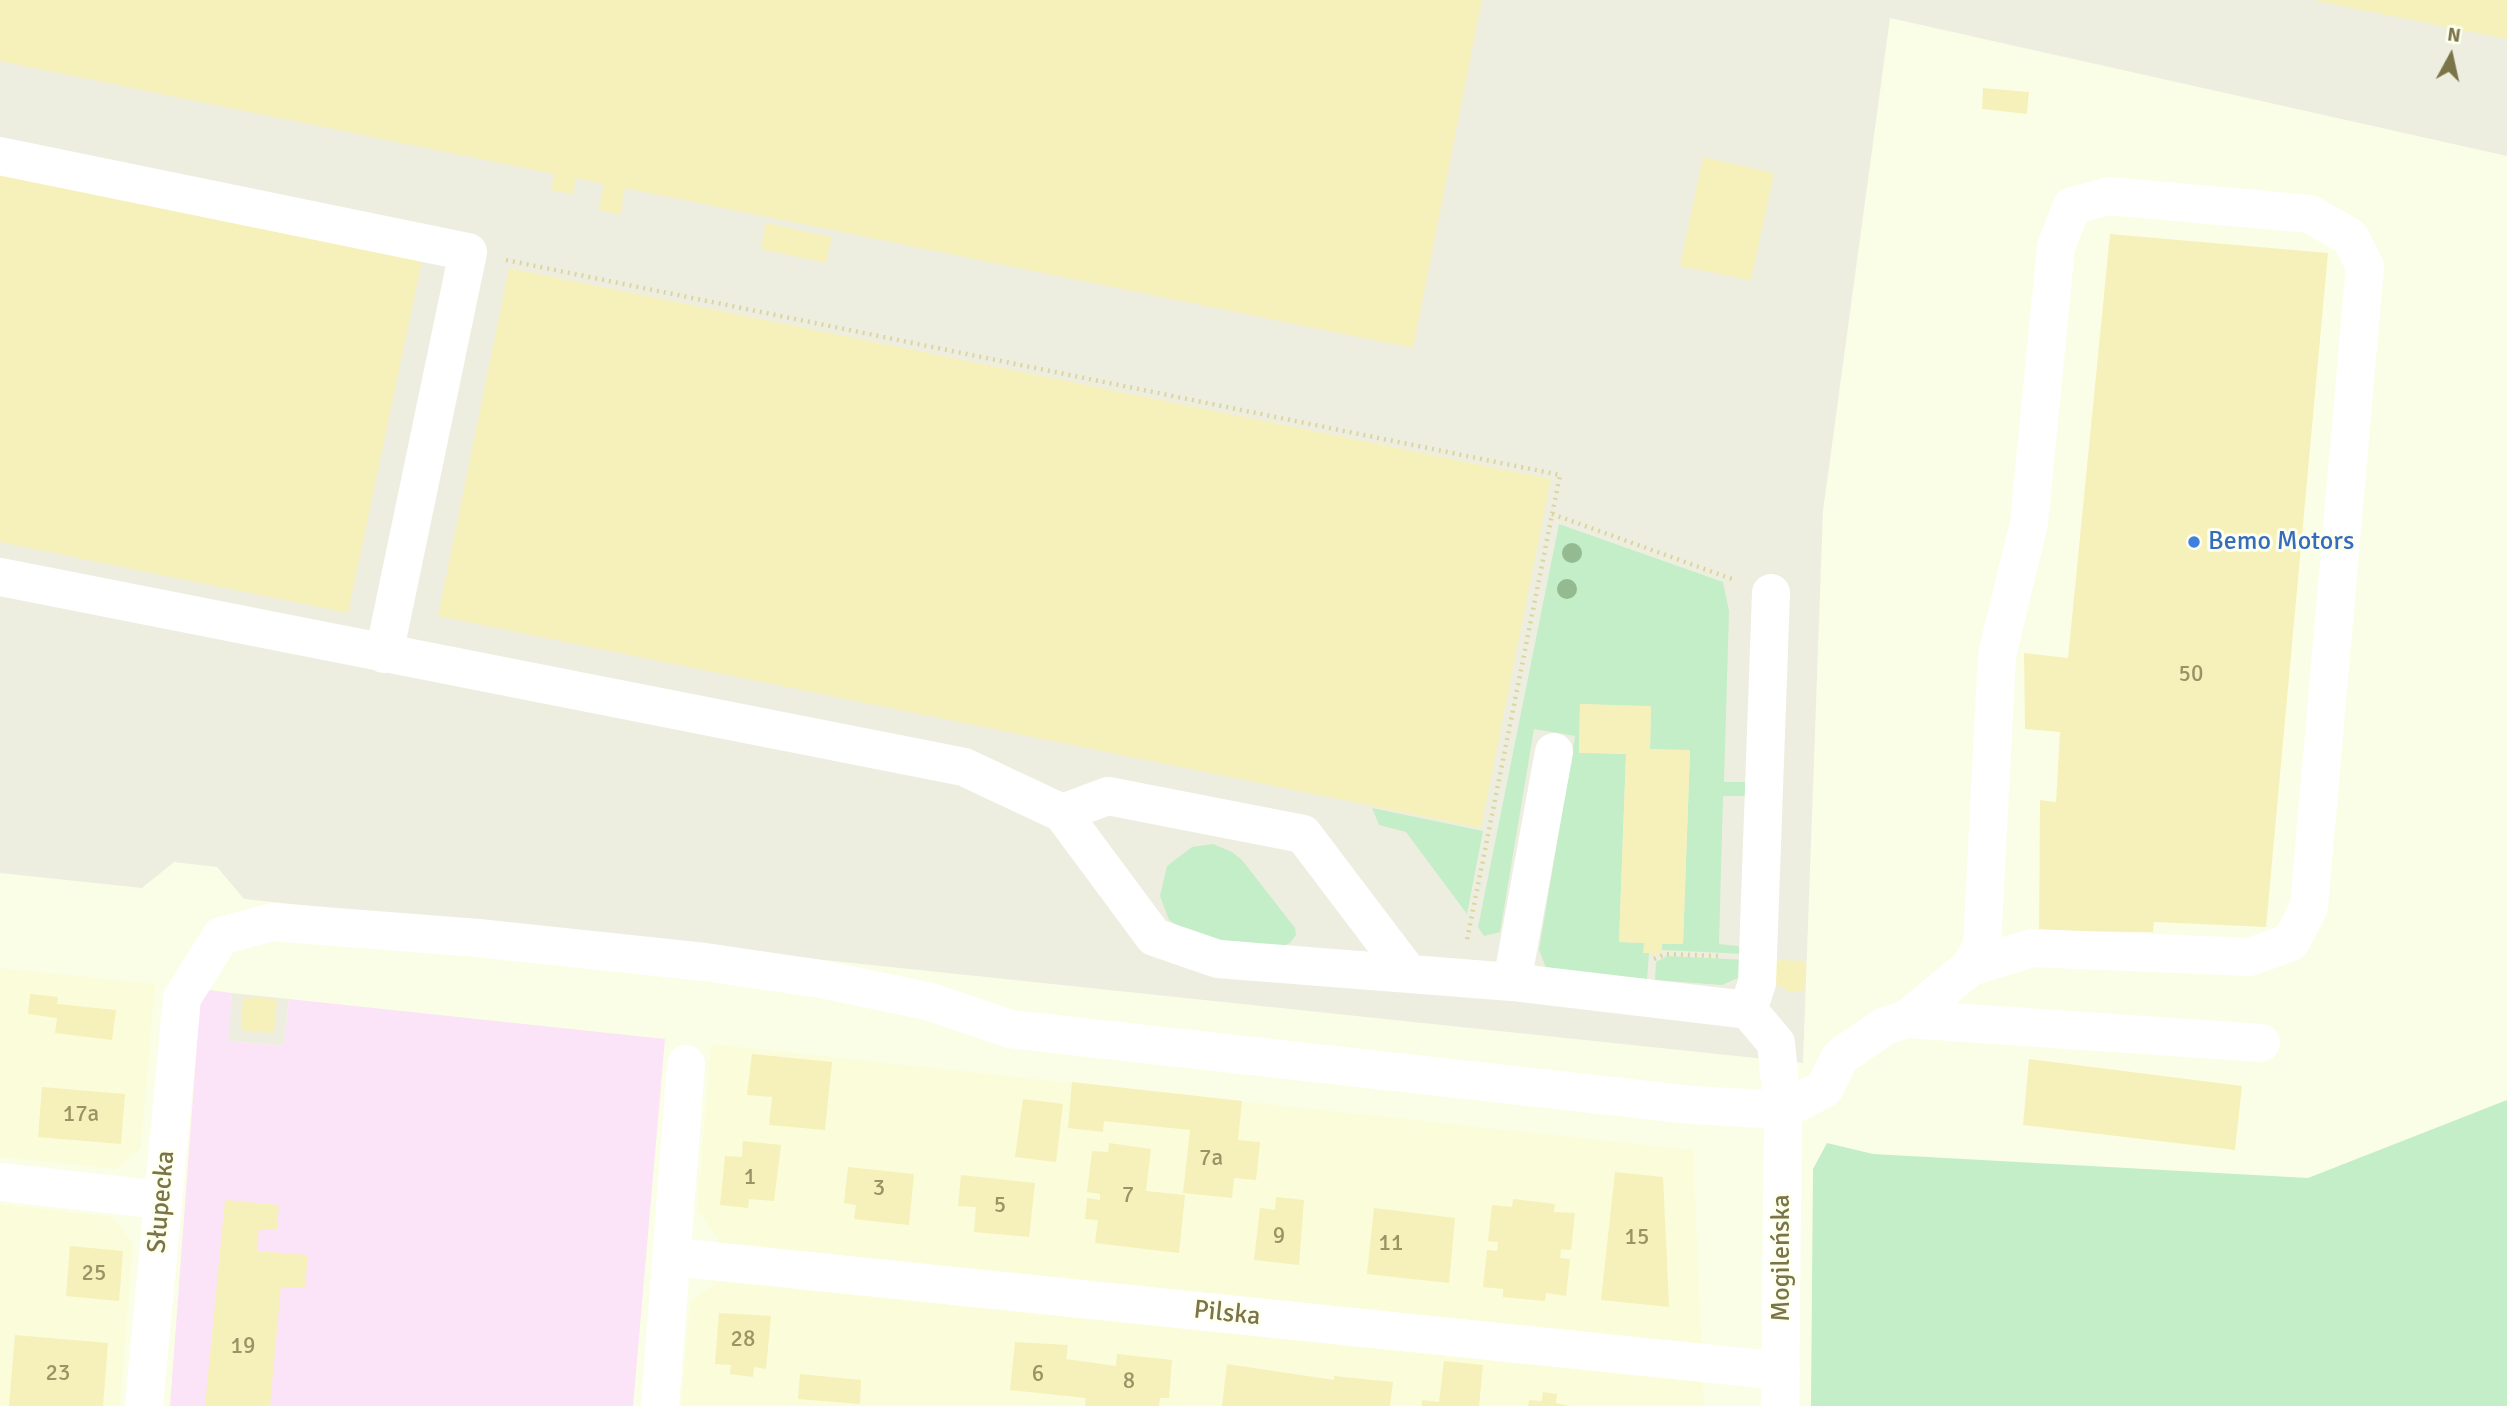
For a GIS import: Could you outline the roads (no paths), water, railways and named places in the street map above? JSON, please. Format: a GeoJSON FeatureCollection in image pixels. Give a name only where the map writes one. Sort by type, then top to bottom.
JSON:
{"type":"FeatureCollection","features":[{"type":"Feature","properties":{"kind":"street"},"geometry":{"type":"LineString","coordinates":[[0,156],[468,252],[384,654]]}},
{"type":"Feature","properties":{"kind":"street"},"geometry":{"type":"LineString","coordinates":[[1907,1019],[1970,967],[1982,946],[1997,655],[2029,523],[2056,247],[2072,206],[2109,196],[2310,214],[2350,237],[2364,266],[2309,907],[2291,942],[2250,957],[2032,947],[1970,967]]}},
{"type":"Feature","properties":{"kind":"street"},"geometry":{"type":"LineString","coordinates":[[0,577],[964,767],[1062,813],[1154,937],[1218,959],[1512,982],[1748,1010],[1757,983],[1771,593]]}},
{"type":"Feature","properties":{"kind":"street"},"geometry":{"type":"LineString","coordinates":[[1512,982],[1554,752]]}},
{"type":"Feature","properties":{"kind":"street"},"geometry":{"type":"LineString","coordinates":[[1062,813],[1108,796],[1303,834],[1409,974]]}},
{"type":"Feature","properties":{"kind":"street","name":"Słupecka"},"geometry":{"type":"LineString","coordinates":[[144,1406],[161,1200],[182,998],[221,936],[272,922],[478,938],[731,965],[821,979],[931,1002],[1010,1029],[1678,1104],[1783,1110]]}},
{"type":"Feature","properties":{"kind":"street","name":"Mogileńska"},"geometry":{"type":"LineString","coordinates":[[1748,1010],[1776,1043],[1783,1110],[1781,1388]]}},
{"type":"Feature","properties":{"kind":"street"},"geometry":{"type":"LineString","coordinates":[[1783,1110],[1825,1089],[1840,1057],[1885,1026],[1907,1019],[2261,1043]]}},
{"type":"Feature","properties":{"kind":"street"},"geometry":{"type":"LineString","coordinates":[[660,1406],[686,1064]]}},
{"type":"Feature","properties":{"kind":"street"},"geometry":{"type":"LineString","coordinates":[[0,1182],[161,1200]]}},
{"type":"Feature","properties":{"kind":"street","name":"Pilska"},"geometry":{"type":"LineString","coordinates":[[673,1257],[1781,1388]]}},
{"type":"Feature","properties":{"kind":"place","name":"Bemo Motors"},"geometry":{"type":"Point","coordinates":[2194,542]}}]}
